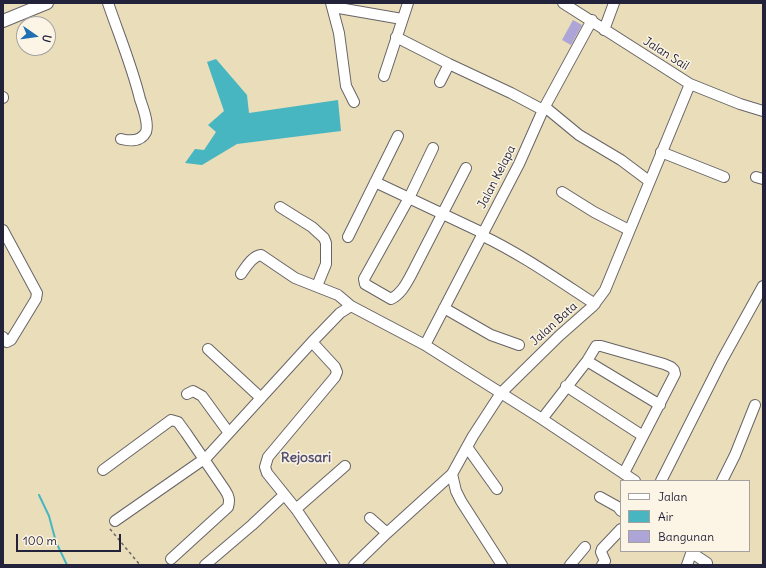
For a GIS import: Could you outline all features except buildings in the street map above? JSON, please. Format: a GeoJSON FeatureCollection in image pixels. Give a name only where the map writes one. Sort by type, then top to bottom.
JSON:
{"type":"FeatureCollection","features":[{"type":"Feature","properties":{"kind":"main road"},"geometry":{"type":"LineString","coordinates":[[3,21],[46,3]]}},
{"type":"Feature","properties":{"kind":"street"},"geometry":{"type":"LineString","coordinates":[[108,3],[135,78],[147,127],[146,132],[140,138],[128,140],[121,139]]}},
{"type":"Feature","properties":{"kind":"street"},"geometry":{"type":"LineString","coordinates":[[384,76],[408,3]]}},
{"type":"Feature","properties":{"kind":"street","name":"Jalan Sail"},"geometry":{"type":"LineString","coordinates":[[563,3],[592,20],[604,30],[690,84],[740,104],[763,111]]}},
{"type":"Feature","properties":{"kind":"street"},"geometry":{"type":"LineString","coordinates":[[604,30],[614,3]]}},
{"type":"Feature","properties":{"kind":"street"},"geometry":{"type":"LineString","coordinates":[[354,102],[346,86],[339,33],[332,5],[402,19]]}},
{"type":"Feature","properties":{"kind":"street","name":"Jalan Kelapa"},"geometry":{"type":"LineString","coordinates":[[425,345],[519,164],[544,108],[592,20]]}},
{"type":"Feature","properties":{"kind":"street"},"geometry":{"type":"LineString","coordinates":[[396,37],[448,64],[544,108],[579,135],[621,160],[649,181]]}},
{"type":"Feature","properties":{"kind":"street"},"geometry":{"type":"LineString","coordinates":[[440,82],[448,64]]}},
{"type":"Feature","properties":{"kind":"street","name":"Jalan Bata"},"geometry":{"type":"LineString","coordinates":[[354,565],[452,474],[467,446],[501,393],[595,304],[604,290],[690,84]]}},
{"type":"Feature","properties":{"kind":"street"},"geometry":{"type":"LineString","coordinates":[[348,237],[398,136]]}},
{"type":"Feature","properties":{"kind":"street"},"geometry":{"type":"LineString","coordinates":[[433,148],[409,198],[364,279],[364,284],[391,299],[396,296],[406,284],[466,168]]}},
{"type":"Feature","properties":{"kind":"street"},"geometry":{"type":"LineString","coordinates":[[661,152],[724,177]]}},
{"type":"Feature","properties":{"kind":"street"},"geometry":{"type":"LineString","coordinates":[[375,182],[482,234],[595,304]]}},
{"type":"Feature","properties":{"kind":"street"},"geometry":{"type":"LineString","coordinates":[[562,192],[594,212],[629,230]]}},
{"type":"Feature","properties":{"kind":"street"},"geometry":{"type":"LineString","coordinates":[[280,207],[312,227],[324,238],[326,243],[326,264],[317,286]]}},
{"type":"Feature","properties":{"kind":"street"},"geometry":{"type":"LineString","coordinates":[[3,230],[37,293],[36,299],[11,340],[7,342],[3,337]]}},
{"type":"Feature","properties":{"kind":"street"},"geometry":{"type":"LineString","coordinates":[[241,274],[251,261],[259,255],[295,278],[338,295],[351,306],[425,345],[542,419],[634,480]]}},
{"type":"Feature","properties":{"kind":"street"},"geometry":{"type":"LineString","coordinates":[[662,480],[722,360],[763,286]]}},
{"type":"Feature","properties":{"kind":"street"},"geometry":{"type":"LineString","coordinates":[[115,521],[204,459],[312,342],[340,313],[351,306]]}},
{"type":"Feature","properties":{"kind":"street"},"geometry":{"type":"LineString","coordinates":[[444,308],[491,335],[519,345]]}},
{"type":"Feature","properties":{"kind":"street"},"geometry":{"type":"LineString","coordinates":[[312,342],[335,367],[337,372],[335,377],[268,457],[265,467],[266,473],[296,509],[334,565]]}},
{"type":"Feature","properties":{"kind":"street"},"geometry":{"type":"LineString","coordinates":[[542,419],[566,386],[587,361],[596,346],[601,346],[671,367],[675,374],[624,473]]}},
{"type":"Feature","properties":{"kind":"street"},"geometry":{"type":"LineString","coordinates":[[208,349],[261,398]]}},
{"type":"Feature","properties":{"kind":"street"},"geometry":{"type":"LineString","coordinates":[[587,361],[660,405]]}},
{"type":"Feature","properties":{"kind":"street"},"geometry":{"type":"LineString","coordinates":[[566,386],[643,436]]}},
{"type":"Feature","properties":{"kind":"street"},"geometry":{"type":"LineString","coordinates":[[187,394],[193,391],[202,396],[229,433]]}},
{"type":"Feature","properties":{"kind":"street"},"geometry":{"type":"LineString","coordinates":[[722,480],[735,455],[755,405]]}},
{"type":"Feature","properties":{"kind":"street"},"geometry":{"type":"LineString","coordinates":[[103,470],[171,420],[178,422],[228,495],[229,502],[228,507],[171,559]]}},
{"type":"Feature","properties":{"kind":"street"},"geometry":{"type":"LineString","coordinates":[[467,446],[497,490]]}},
{"type":"Feature","properties":{"kind":"street"},"geometry":{"type":"LineString","coordinates":[[296,509],[345,466]]}},
{"type":"Feature","properties":{"kind":"street"},"geometry":{"type":"LineString","coordinates":[[452,474],[458,496],[502,565]]}},
{"type":"Feature","properties":{"kind":"street"},"geometry":{"type":"LineString","coordinates":[[205,565],[252,525],[284,495]]}},
{"type":"Feature","properties":{"kind":"street"},"geometry":{"type":"LineString","coordinates":[[600,497],[620,509]]}},
{"type":"Feature","properties":{"kind":"street"},"geometry":{"type":"LineString","coordinates":[[370,518],[387,533]]}},
{"type":"Feature","properties":{"kind":"street"},"geometry":{"type":"LineString","coordinates":[[480,530],[489,523]]}},
{"type":"Feature","properties":{"kind":"street"},"geometry":{"type":"LineString","coordinates":[[605,564],[601,552],[602,549],[620,530]]}},
{"type":"Feature","properties":{"kind":"street"},"geometry":{"type":"LineString","coordinates":[[570,565],[585,547]]}},
{"type":"Feature","properties":{"kind":"street"},"geometry":{"type":"LineString","coordinates":[[687,565],[692,552],[707,563]]}},
{"type":"Feature","properties":{"kind":"path"},"geometry":{"type":"LineString","coordinates":[[115,521],[110,525],[110,529],[140,565]]}},
{"type":"Feature","properties":{"kind":"water"},"geometry":{"type":"Polygon","coordinates":[[[216,59],[247,95],[249,113],[338,100],[341,131],[237,144],[202,165],[185,163],[195,149],[204,150],[216,132],[208,125],[224,111],[207,62],[216,59]]]}},
{"type":"Feature","properties":{"kind":"waterway"},"geometry":{"type":"LineString","coordinates":[[39,495],[49,516],[56,542],[67,565]]}},
{"type":"Feature","properties":{"kind":"district","name":"Rejosari"},"geometry":{"type":"Point","coordinates":[306,458]}}]}
